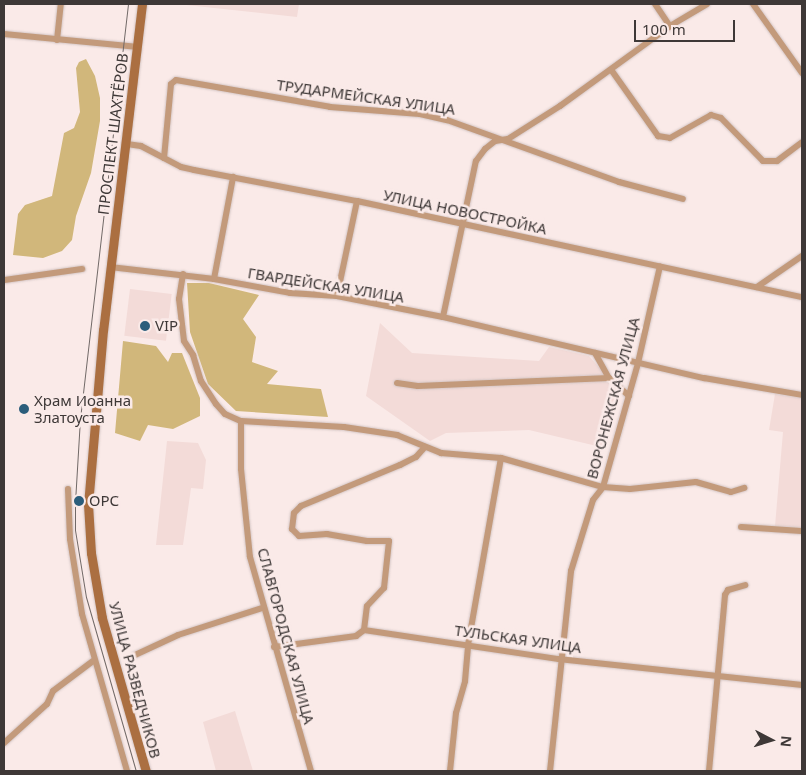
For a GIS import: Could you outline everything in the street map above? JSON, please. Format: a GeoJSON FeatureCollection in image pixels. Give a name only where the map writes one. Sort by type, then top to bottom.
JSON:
{"type":"FeatureCollection","features":[{"type":"Feature","properties":{"kind":"main road","name":"ПРОСПЕКТ ШАХТЁРОВ"},"geometry":{"type":"LineString","coordinates":[[110,267],[127,144],[142,4]]}},
{"type":"Feature","properties":{"kind":"main road","name":"УЛИЦА РАЗВЕДЧИКОВ"},"geometry":{"type":"LineString","coordinates":[[110,267],[90,452],[88,527],[102,618],[146,771]]}},
{"type":"Feature","properties":{"kind":"street"},"geometry":{"type":"LineString","coordinates":[[57,40],[61,4]]}},
{"type":"Feature","properties":{"kind":"street"},"geometry":{"type":"LineString","coordinates":[[655,4],[670,26]]}},
{"type":"Feature","properties":{"kind":"street"},"geometry":{"type":"LineString","coordinates":[[443,317],[476,161],[495,141],[508,139],[612,71],[670,26],[707,4]]}},
{"type":"Feature","properties":{"kind":"street"},"geometry":{"type":"LineString","coordinates":[[753,4],[802,73]]}},
{"type":"Feature","properties":{"kind":"street"},"geometry":{"type":"LineString","coordinates":[[4,34],[138,47]]}},
{"type":"Feature","properties":{"kind":"street"},"geometry":{"type":"LineString","coordinates":[[612,71],[658,136],[670,138],[711,115],[721,118],[763,161],[777,161],[802,142]]}},
{"type":"Feature","properties":{"kind":"street","name":"ТРУДАРМЕЙСКАЯ УЛИЦА"},"geometry":{"type":"LineString","coordinates":[[164,158],[170,84],[176,80],[330,107],[420,114],[464,124],[619,182],[683,199]]}},
{"type":"Feature","properties":{"kind":"street","name":"УЛИЦА НОВОСТРОЙКА"},"geometry":{"type":"LineString","coordinates":[[127,144],[141,146],[181,167],[356,201],[802,297]]}},
{"type":"Feature","properties":{"kind":"street"},"geometry":{"type":"LineString","coordinates":[[214,279],[233,177]]}},
{"type":"Feature","properties":{"kind":"street"},"geometry":{"type":"LineString","coordinates":[[337,296],[356,201]]}},
{"type":"Feature","properties":{"kind":"street"},"geometry":{"type":"LineString","coordinates":[[757,287],[802,256]]}},
{"type":"Feature","properties":{"kind":"street","name":"ВОРОНЕЖСКАЯ УЛИЦА"},"geometry":{"type":"LineString","coordinates":[[550,771],[560,659],[573,564],[593,500],[604,487],[638,363],[660,266]]}},
{"type":"Feature","properties":{"kind":"street","name":"ГВАРДЕЙСКАЯ УЛИЦА"},"geometry":{"type":"LineString","coordinates":[[110,267],[183,274],[290,293],[337,296],[443,317],[638,363],[802,395]]}},
{"type":"Feature","properties":{"kind":"street"},"geometry":{"type":"LineString","coordinates":[[4,280],[82,269]]}},
{"type":"Feature","properties":{"kind":"street"},"geometry":{"type":"LineString","coordinates":[[183,274],[179,299],[184,341],[193,355],[201,381],[225,414],[241,420],[358,428],[396,435],[448,454],[501,458],[604,487],[630,488],[696,482],[731,492],[744,488]]}},
{"type":"Feature","properties":{"kind":"street"},"geometry":{"type":"LineString","coordinates":[[595,353],[609,378],[629,396]]}},
{"type":"Feature","properties":{"kind":"street"},"geometry":{"type":"LineString","coordinates":[[397,382],[418,386],[500,380],[609,378]]}},
{"type":"Feature","properties":{"kind":"street","name":"СЛАВГОРОДСКАЯ УЛИЦА"},"geometry":{"type":"LineString","coordinates":[[241,420],[246,528],[262,608],[311,771]]}},
{"type":"Feature","properties":{"kind":"street"},"geometry":{"type":"LineString","coordinates":[[364,630],[367,606],[384,588],[390,541],[367,541],[327,534],[299,536],[294,534],[291,521],[301,506],[400,465],[416,457],[425,447]]}},
{"type":"Feature","properties":{"kind":"street"},"geometry":{"type":"LineString","coordinates":[[450,771],[468,645],[501,458]]}},
{"type":"Feature","properties":{"kind":"street","name":"УЛИЦА РАЗВЕДЧИКОВ"},"geometry":{"type":"LineString","coordinates":[[68,489],[73,569],[93,662],[127,771]]}},
{"type":"Feature","properties":{"kind":"street"},"geometry":{"type":"LineString","coordinates":[[741,527],[802,531]]}},
{"type":"Feature","properties":{"kind":"street"},"geometry":{"type":"LineString","coordinates":[[709,771],[725,595],[728,590],[745,585]]}},
{"type":"Feature","properties":{"kind":"street"},"geometry":{"type":"LineString","coordinates":[[134,655],[178,635],[262,608]]}},
{"type":"Feature","properties":{"kind":"street","name":"ТУЛЬСКАЯ УЛИЦА"},"geometry":{"type":"LineString","coordinates":[[274,647],[356,636],[364,630],[560,659],[802,685]]}},
{"type":"Feature","properties":{"kind":"street"},"geometry":{"type":"LineString","coordinates":[[4,743],[47,704],[53,691],[93,662]]}},
{"type":"Feature","properties":{"kind":"shaded area"},"geometry":{"type":"Polygon","coordinates":[[[177,4],[299,4],[297,17],[177,4]]]}},
{"type":"Feature","properties":{"kind":"shaded area"},"geometry":{"type":"Polygon","coordinates":[[[86,59],[95,76],[100,98],[100,121],[91,173],[76,216],[72,240],[62,251],[43,258],[13,255],[18,214],[25,205],[52,196],[64,133],[74,128],[80,112],[76,68],[79,62],[86,59]]]}},
{"type":"Feature","properties":{"kind":"shaded area"},"geometry":{"type":"Polygon","coordinates":[[[187,283],[209,283],[259,295],[243,319],[256,337],[252,362],[278,371],[267,384],[321,389],[328,417],[236,411],[208,384],[190,332],[187,283]]]}},
{"type":"Feature","properties":{"kind":"shaded area"},"geometry":{"type":"Polygon","coordinates":[[[130,289],[172,294],[166,341],[124,336],[130,289]]]}},
{"type":"Feature","properties":{"kind":"shaded area"},"geometry":{"type":"Polygon","coordinates":[[[380,323],[412,353],[539,361],[549,347],[589,356],[617,388],[601,447],[529,430],[446,433],[430,441],[366,396],[380,323]]]}},
{"type":"Feature","properties":{"kind":"shaded area"},"geometry":{"type":"Polygon","coordinates":[[[123,341],[156,346],[168,362],[172,353],[182,353],[200,398],[200,416],[173,429],[148,425],[140,441],[115,433],[123,341]]]}},
{"type":"Feature","properties":{"kind":"shaded area"},"geometry":{"type":"Polygon","coordinates":[[[775,394],[802,398],[802,529],[775,526],[783,432],[769,430],[775,394]]]}},
{"type":"Feature","properties":{"kind":"shaded area"},"geometry":{"type":"Polygon","coordinates":[[[167,441],[198,443],[206,460],[203,489],[191,488],[183,545],[156,545],[167,441]]]}},
{"type":"Feature","properties":{"kind":"shaded area"},"geometry":{"type":"Polygon","coordinates":[[[235,711],[253,771],[216,771],[203,722],[235,711]]]}},
{"type":"Feature","properties":{"kind":"tram line"},"geometry":{"type":"LineString","coordinates":[[128,4],[80,418],[75,530],[86,597],[136,771]]}},
{"type":"Feature","properties":{"kind":"place","name":"VIP"},"geometry":{"type":"Point","coordinates":[145,326]}},
{"type":"Feature","properties":{"kind":"place","name":"Храм Иоанна Златоуста"},"geometry":{"type":"Point","coordinates":[24,409]}},
{"type":"Feature","properties":{"kind":"place","name":"ОРС"},"geometry":{"type":"Point","coordinates":[79,501]}}]}
